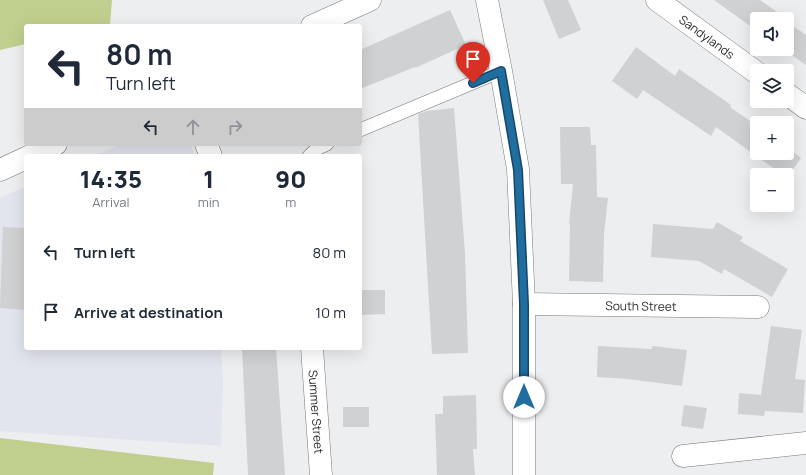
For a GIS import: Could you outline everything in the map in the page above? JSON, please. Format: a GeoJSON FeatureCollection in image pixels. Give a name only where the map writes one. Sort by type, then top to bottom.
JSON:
{"type":"FeatureCollection","features":[{"type":"Feature","properties":{"kind":"street"},"geometry":{"type":"LineString","coordinates":[[316,24],[370,0]]}},
{"type":"Feature","properties":{"kind":"street"},"geometry":{"type":"LineString","coordinates":[[488,0],[518,170],[524,304],[524,475]]}},
{"type":"Feature","properties":{"kind":"street","name":"Sandylands"},"geometry":{"type":"LineString","coordinates":[[656,0],[750,67]]}},
{"type":"Feature","properties":{"kind":"street"},"geometry":{"type":"LineString","coordinates":[[794,99],[806,108]]}},
{"type":"Feature","properties":{"kind":"street"},"geometry":{"type":"LineString","coordinates":[[34,154],[52,146]]}},
{"type":"Feature","properties":{"kind":"street"},"geometry":{"type":"LineString","coordinates":[[0,170],[24,159]]}},
{"type":"Feature","properties":{"kind":"street","name":"South Street"},"geometry":{"type":"LineString","coordinates":[[524,304],[758,306]]}},
{"type":"Feature","properties":{"kind":"street","name":"Summer Street"},"geometry":{"type":"LineString","coordinates":[[312,350],[321,475]]}},
{"type":"Feature","properties":{"kind":"street"},"geometry":{"type":"LineString","coordinates":[[683,456],[806,443]]}},
{"type":"Feature","properties":{"kind":"lane"},"geometry":{"type":"LineString","coordinates":[[362,129],[501,71]]}},
{"type":"Feature","properties":{"kind":"lane"},"geometry":{"type":"LineString","coordinates":[[312,154],[322,146]]}},
{"type":"Feature","properties":{"kind":"shaded area"},"geometry":{"type":"Polygon","coordinates":[[[118,146],[192,146],[194,154],[100,154],[118,146]]]}},
{"type":"Feature","properties":{"kind":"shaded area"},"geometry":{"type":"Polygon","coordinates":[[[24,187],[24,350],[221,350],[223,384],[221,446],[0,431],[0,198],[24,187]]]}},
{"type":"Feature","properties":{"kind":"green space"},"geometry":{"type":"Polygon","coordinates":[[[0,0],[112,0],[110,24],[24,24],[24,44],[0,50],[0,0]]]}},
{"type":"Feature","properties":{"kind":"green space"},"geometry":{"type":"Polygon","coordinates":[[[0,438],[214,463],[213,475],[0,475],[0,438]]]}},
{"type":"Feature","properties":{"kind":"building"},"geometry":{"type":"Polygon","coordinates":[[[543,0],[568,0],[581,30],[559,39],[543,0]]]}},
{"type":"Feature","properties":{"kind":"building"},"geometry":{"type":"Polygon","coordinates":[[[714,0],[760,0],[777,12],[750,12],[750,26],[714,0]]]}},
{"type":"Feature","properties":{"kind":"building"},"geometry":{"type":"Polygon","coordinates":[[[450,10],[466,45],[415,68],[362,88],[362,49],[450,10]]]}},
{"type":"Feature","properties":{"kind":"building"},"geometry":{"type":"Polygon","coordinates":[[[794,27],[806,35],[806,65],[793,56],[794,27]]]}},
{"type":"Feature","properties":{"kind":"building"},"geometry":{"type":"Polygon","coordinates":[[[636,47],[675,76],[679,69],[731,105],[730,107],[750,121],[750,151],[716,127],[711,136],[643,90],[637,99],[612,81],[636,47]]]}},
{"type":"Feature","properties":{"kind":"building"},"geometry":{"type":"Polygon","coordinates":[[[454,108],[465,253],[468,353],[432,354],[418,114],[427,111],[454,108]]]}},
{"type":"Feature","properties":{"kind":"building"},"geometry":{"type":"Polygon","coordinates":[[[560,127],[590,127],[591,145],[596,145],[597,197],[608,198],[604,233],[603,282],[569,281],[569,224],[573,184],[561,184],[560,127]]]}},
{"type":"Feature","properties":{"kind":"building"},"geometry":{"type":"Polygon","coordinates":[[[794,152],[801,158],[794,168],[773,168],[762,160],[794,160],[794,152]]]}},
{"type":"Feature","properties":{"kind":"building"},"geometry":{"type":"Polygon","coordinates":[[[717,222],[743,237],[740,241],[788,269],[772,297],[724,269],[722,274],[699,261],[651,257],[653,224],[713,229],[717,222]]]}},
{"type":"Feature","properties":{"kind":"building"},"geometry":{"type":"Polygon","coordinates":[[[3,227],[24,228],[24,310],[0,308],[3,227]]]}},
{"type":"Feature","properties":{"kind":"building"},"geometry":{"type":"Polygon","coordinates":[[[362,290],[385,290],[385,314],[362,315],[362,290]]]}},
{"type":"Feature","properties":{"kind":"building"},"geometry":{"type":"Polygon","coordinates":[[[771,326],[802,330],[795,379],[805,380],[803,413],[765,411],[764,416],[738,414],[739,393],[761,395],[771,326]]]}},
{"type":"Feature","properties":{"kind":"building"},"geometry":{"type":"Polygon","coordinates":[[[598,346],[652,349],[652,346],[687,350],[682,386],[628,379],[597,377],[598,346]]]}},
{"type":"Feature","properties":{"kind":"building"},"geometry":{"type":"Polygon","coordinates":[[[242,350],[276,350],[285,475],[248,475],[242,350]]]}},
{"type":"Feature","properties":{"kind":"building"},"geometry":{"type":"Polygon","coordinates":[[[476,395],[477,449],[473,449],[475,475],[437,475],[435,414],[443,414],[443,396],[476,395]]]}},
{"type":"Feature","properties":{"kind":"building"},"geometry":{"type":"Polygon","coordinates":[[[684,405],[707,408],[703,429],[681,426],[684,405]]]}},
{"type":"Feature","properties":{"kind":"building"},"geometry":{"type":"Polygon","coordinates":[[[343,407],[369,407],[369,427],[343,427],[343,407]]]}},
{"type":"Feature","properties":{"kind":"route"},"geometry":{"type":"LineString","coordinates":[[473,83],[501,71],[518,170],[524,304],[524,397]]}}]}
